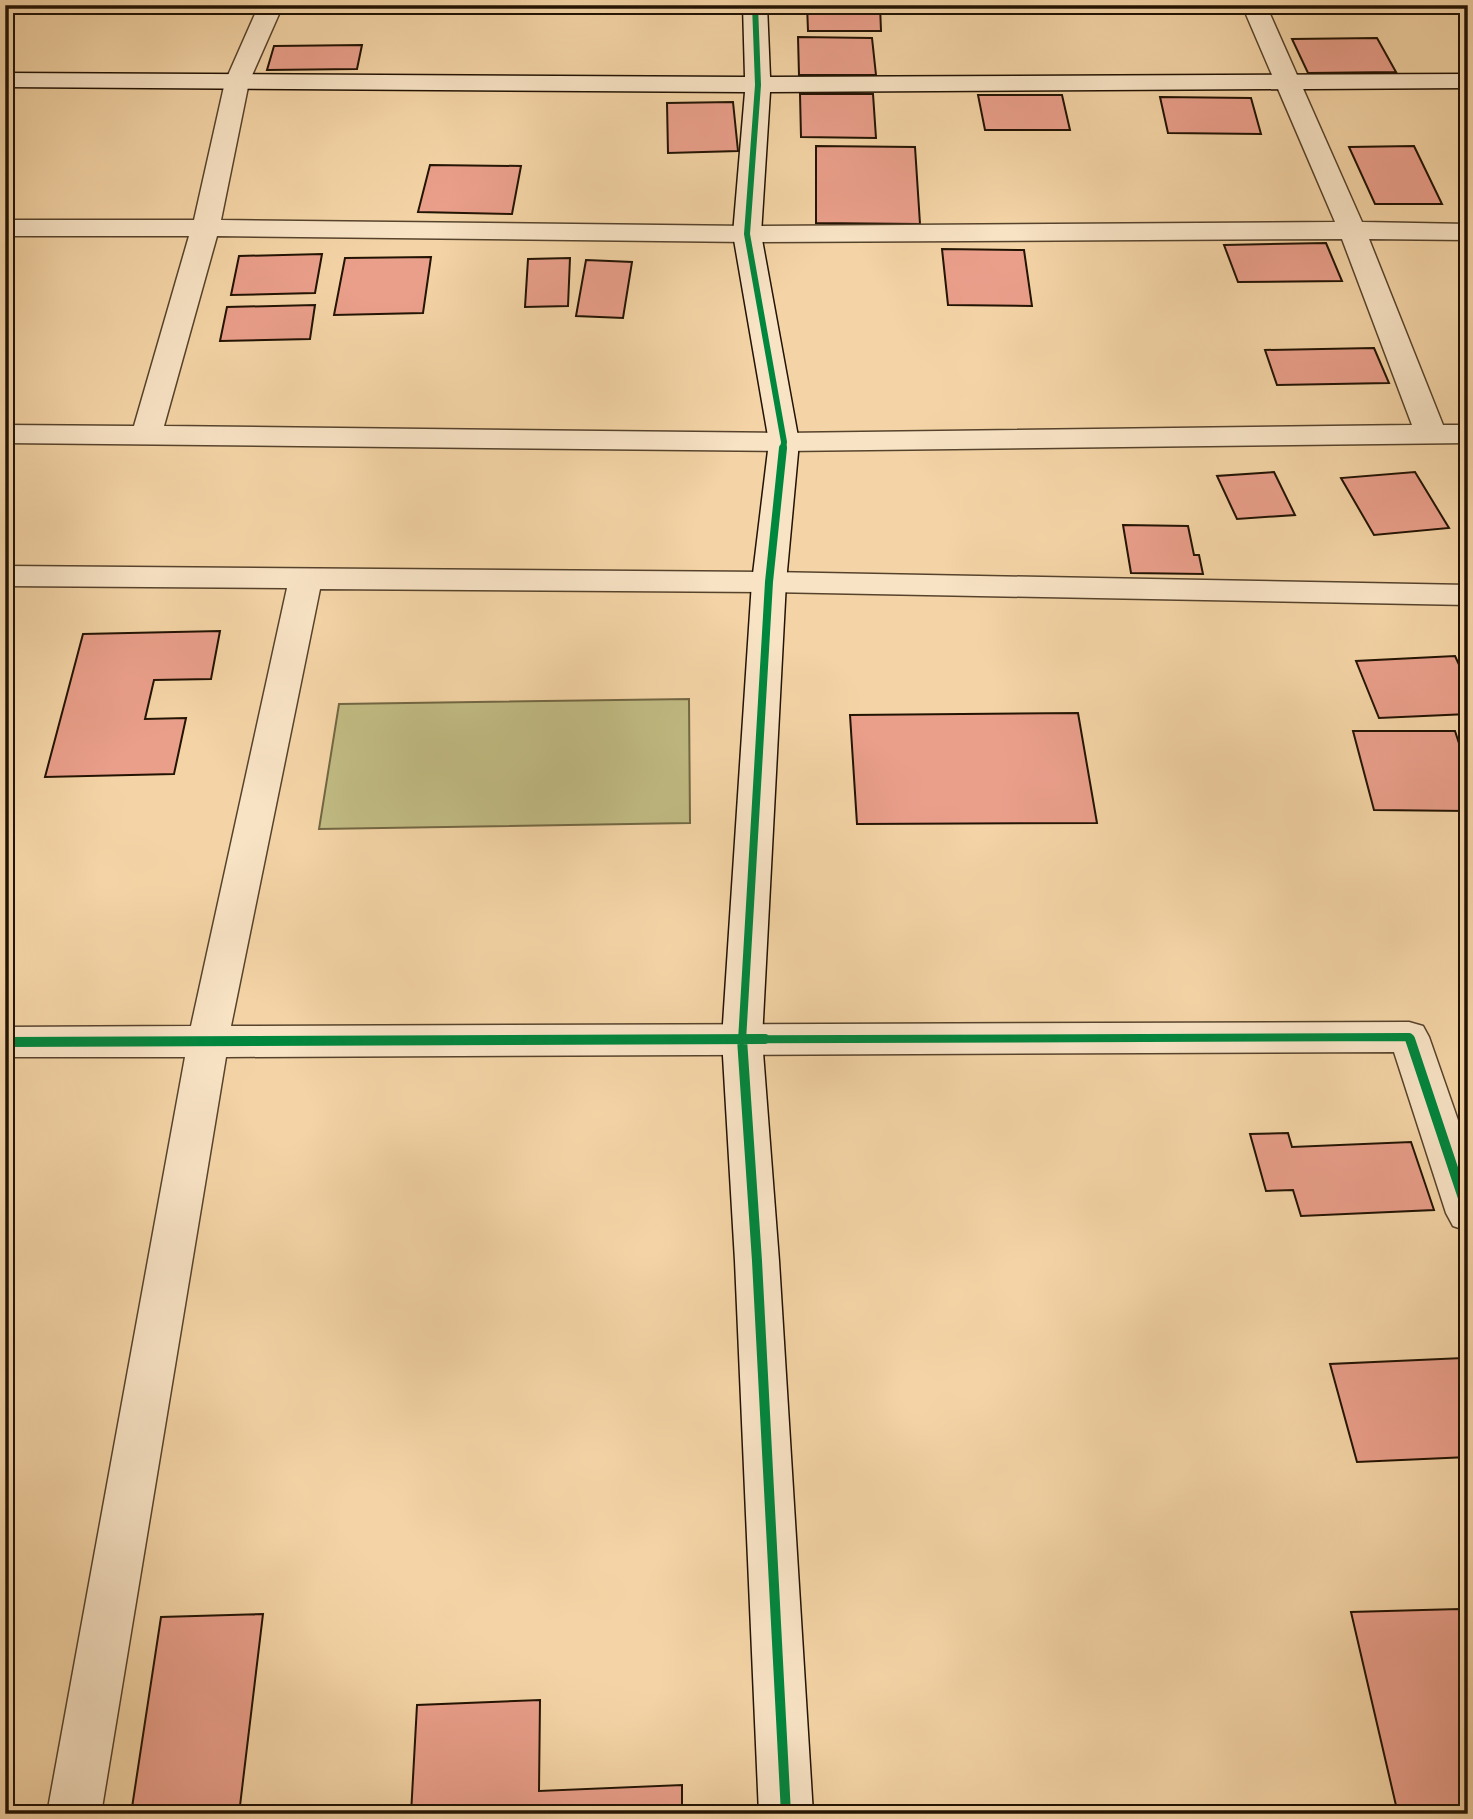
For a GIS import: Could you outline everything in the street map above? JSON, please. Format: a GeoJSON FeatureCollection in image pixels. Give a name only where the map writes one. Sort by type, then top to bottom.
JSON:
{"type":"FeatureCollection","features":[{"type":"Feature","properties":{"kind":"street"},"geometry":{"type":"LineString","coordinates":[[146,436],[206,226],[237,82],[271,5]]}},
{"type":"Feature","properties":{"kind":"street"},"geometry":{"type":"LineString","coordinates":[[755,5],[758,85],[747,234],[784,442],[769,582],[742,1040],[757,1261],[786,1814]]}},
{"type":"Feature","properties":{"kind":"street"},"geometry":{"type":"LineString","coordinates":[[1254,5],[1352,230],[1431,433]]}},
{"type":"Feature","properties":{"kind":"street"},"geometry":{"type":"LineString","coordinates":[[5,80],[758,85],[1468,81]]}},
{"type":"Feature","properties":{"kind":"street"},"geometry":{"type":"LineString","coordinates":[[5,228],[206,226],[747,234],[1352,230],[1468,232]]}},
{"type":"Feature","properties":{"kind":"street"},"geometry":{"type":"LineString","coordinates":[[5,434],[784,442],[1468,434]]}},
{"type":"Feature","properties":{"kind":"street"},"geometry":{"type":"LineString","coordinates":[[5,576],[769,582],[1468,595]]}},
{"type":"Feature","properties":{"kind":"street"},"geometry":{"type":"LineString","coordinates":[[74,1814],[208,1041],[305,580]]}},
{"type":"Feature","properties":{"kind":"street"},"geometry":{"type":"LineString","coordinates":[[5,1042],[1409,1037],[1468,1213]]}},
{"type":"Feature","properties":{"kind":"shaded area"},"geometry":{"type":"Polygon","coordinates":[[[689,699],[690,823],[319,829],[339,704],[689,699]]]}},
{"type":"Feature","properties":{"kind":"building"},"geometry":{"type":"Polygon","coordinates":[[[807,5],[880,5],[881,31],[808,31],[807,5]]]}},
{"type":"Feature","properties":{"kind":"building"},"geometry":{"type":"Polygon","coordinates":[[[798,37],[872,38],[876,75],[799,75],[798,37]]]}},
{"type":"Feature","properties":{"kind":"building"},"geometry":{"type":"Polygon","coordinates":[[[1377,38],[1396,72],[1308,73],[1292,39],[1377,38]]]}},
{"type":"Feature","properties":{"kind":"building"},"geometry":{"type":"Polygon","coordinates":[[[362,45],[357,69],[267,70],[274,46],[362,45]]]}},
{"type":"Feature","properties":{"kind":"building"},"geometry":{"type":"Polygon","coordinates":[[[800,94],[873,94],[876,138],[801,137],[800,94]]]}},
{"type":"Feature","properties":{"kind":"building"},"geometry":{"type":"Polygon","coordinates":[[[978,95],[1062,95],[1070,130],[985,130],[978,95]]]}},
{"type":"Feature","properties":{"kind":"building"},"geometry":{"type":"Polygon","coordinates":[[[1160,97],[1251,98],[1261,134],[1168,133],[1160,97]]]}},
{"type":"Feature","properties":{"kind":"building"},"geometry":{"type":"Polygon","coordinates":[[[733,102],[738,151],[668,153],[667,103],[733,102]]]}},
{"type":"Feature","properties":{"kind":"building"},"geometry":{"type":"Polygon","coordinates":[[[816,146],[915,147],[920,224],[816,223],[816,146]]]}},
{"type":"Feature","properties":{"kind":"building"},"geometry":{"type":"Polygon","coordinates":[[[1414,146],[1442,204],[1375,204],[1349,147],[1414,146]]]}},
{"type":"Feature","properties":{"kind":"building"},"geometry":{"type":"Polygon","coordinates":[[[430,165],[521,166],[512,214],[418,212],[430,165]]]}},
{"type":"Feature","properties":{"kind":"building"},"geometry":{"type":"Polygon","coordinates":[[[1326,243],[1342,281],[1238,282],[1224,245],[1326,243]]]}},
{"type":"Feature","properties":{"kind":"building"},"geometry":{"type":"Polygon","coordinates":[[[942,249],[1024,250],[1032,306],[948,305],[942,249]]]}},
{"type":"Feature","properties":{"kind":"building"},"geometry":{"type":"Polygon","coordinates":[[[322,254],[315,293],[231,295],[239,256],[322,254]]]}},
{"type":"Feature","properties":{"kind":"building"},"geometry":{"type":"Polygon","coordinates":[[[431,257],[423,313],[334,315],[345,258],[431,257]]]}},
{"type":"Feature","properties":{"kind":"building"},"geometry":{"type":"Polygon","coordinates":[[[570,258],[568,306],[525,307],[528,259],[570,258]]]}},
{"type":"Feature","properties":{"kind":"building"},"geometry":{"type":"Polygon","coordinates":[[[586,260],[632,262],[623,318],[576,316],[586,260]]]}},
{"type":"Feature","properties":{"kind":"building"},"geometry":{"type":"Polygon","coordinates":[[[315,305],[310,339],[220,341],[227,307],[315,305]]]}},
{"type":"Feature","properties":{"kind":"building"},"geometry":{"type":"Polygon","coordinates":[[[1374,348],[1389,383],[1277,385],[1265,350],[1374,348]]]}},
{"type":"Feature","properties":{"kind":"building"},"geometry":{"type":"Polygon","coordinates":[[[1274,472],[1295,515],[1237,519],[1217,476],[1274,472]]]}},
{"type":"Feature","properties":{"kind":"building"},"geometry":{"type":"Polygon","coordinates":[[[1415,472],[1449,528],[1374,535],[1341,478],[1415,472]]]}},
{"type":"Feature","properties":{"kind":"building"},"geometry":{"type":"Polygon","coordinates":[[[1123,525],[1188,526],[1194,555],[1199,555],[1203,574],[1131,573],[1123,525]]]}},
{"type":"Feature","properties":{"kind":"building"},"geometry":{"type":"Polygon","coordinates":[[[220,631],[211,679],[154,680],[145,719],[186,718],[174,774],[45,777],[83,634],[220,631]]]}},
{"type":"Feature","properties":{"kind":"building"},"geometry":{"type":"Polygon","coordinates":[[[1455,656],[1468,684],[1468,714],[1379,718],[1356,661],[1455,656]]]}},
{"type":"Feature","properties":{"kind":"building"},"geometry":{"type":"Polygon","coordinates":[[[1078,713],[1097,823],[857,824],[850,715],[1078,713]]]}},
{"type":"Feature","properties":{"kind":"building"},"geometry":{"type":"Polygon","coordinates":[[[1353,731],[1455,731],[1468,771],[1468,811],[1374,810],[1353,731]]]}},
{"type":"Feature","properties":{"kind":"building"},"geometry":{"type":"Polygon","coordinates":[[[1288,1133],[1292,1147],[1411,1142],[1434,1210],[1301,1216],[1293,1190],[1266,1191],[1250,1134],[1288,1133]]]}},
{"type":"Feature","properties":{"kind":"building"},"geometry":{"type":"Polygon","coordinates":[[[1463,1358],[1468,1372],[1468,1457],[1357,1462],[1330,1364],[1463,1358]]]}},
{"type":"Feature","properties":{"kind":"building"},"geometry":{"type":"Polygon","coordinates":[[[1459,1609],[1468,1641],[1468,1814],[1398,1814],[1351,1612],[1459,1609]]]}},
{"type":"Feature","properties":{"kind":"building"},"geometry":{"type":"Polygon","coordinates":[[[263,1614],[239,1814],[131,1814],[161,1617],[263,1614]]]}},
{"type":"Feature","properties":{"kind":"building"},"geometry":{"type":"Polygon","coordinates":[[[540,1700],[539,1791],[682,1785],[682,1814],[411,1814],[417,1705],[540,1700]]]}},
{"type":"Feature","properties":{"kind":"cycle path"},"geometry":{"type":"LineString","coordinates":[[755,5],[758,85],[747,234],[784,442],[769,582],[742,1039],[757,1261],[786,1814]]}},
{"type":"Feature","properties":{"kind":"cycle path"},"geometry":{"type":"LineString","coordinates":[[5,1042],[1409,1037],[1468,1213]]}}]}
